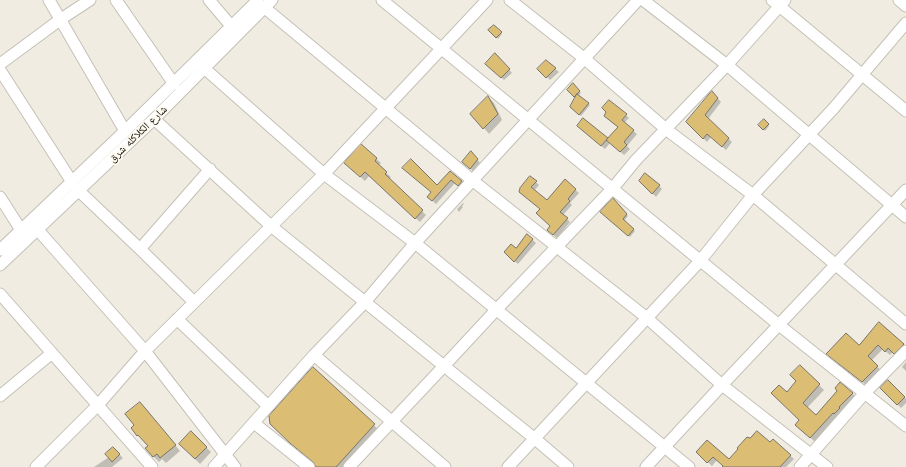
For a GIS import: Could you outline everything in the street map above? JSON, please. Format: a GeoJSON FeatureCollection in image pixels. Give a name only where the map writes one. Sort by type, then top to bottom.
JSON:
{"type":"FeatureCollection","features":[{"type":"Feature","properties":{"kind":"street"},"geometry":{"type":"LineString","coordinates":[[49,0],[126,131]]}},
{"type":"Feature","properties":{"kind":"street"},"geometry":{"type":"LineString","coordinates":[[0,64],[61,19],[90,0]]}},
{"type":"Feature","properties":{"kind":"street"},"geometry":{"type":"LineString","coordinates":[[116,0],[174,84]]}},
{"type":"Feature","properties":{"kind":"street"},"geometry":{"type":"LineString","coordinates":[[209,0],[232,27]]}},
{"type":"Feature","properties":{"kind":"street"},"geometry":{"type":"LineString","coordinates":[[382,0],[613,188],[700,261],[906,426]]}},
{"type":"Feature","properties":{"kind":"street"},"geometry":{"type":"LineString","coordinates":[[36,467],[98,405],[145,351],[324,174],[487,0]]}},
{"type":"Feature","properties":{"kind":"street"},"geometry":{"type":"LineString","coordinates":[[510,0],[585,59],[667,130],[753,195],[906,324]]}},
{"type":"Feature","properties":{"kind":"street"},"geometry":{"type":"LineString","coordinates":[[214,467],[314,355],[365,302],[415,243],[472,180],[638,0]]}},
{"type":"Feature","properties":{"kind":"street"},"geometry":{"type":"LineString","coordinates":[[643,0],[727,65],[906,217]]}},
{"type":"Feature","properties":{"kind":"street"},"geometry":{"type":"LineString","coordinates":[[899,0],[906,6]]}},
{"type":"Feature","properties":{"kind":"street"},"geometry":{"type":"LineString","coordinates":[[349,467],[613,188],[636,160],[667,130],[727,65],[779,2],[861,75],[906,111]]}},
{"type":"Feature","properties":{"kind":"street"},"geometry":{"type":"LineString","coordinates":[[265,3],[472,180],[647,318],[722,385],[827,467]]}},
{"type":"Feature","properties":{"kind":"street","name":"شارع الكلاكله شرق"},"geometry":{"type":"LineString","coordinates":[[0,265],[38,229],[126,131],[232,27],[265,3]]}},
{"type":"Feature","properties":{"kind":"street","name":"شارع الكلاكله شرق"},"geometry":{"type":"LineString","coordinates":[[0,250],[21,230],[154,119],[265,3]]}},
{"type":"Feature","properties":{"kind":"street"},"geometry":{"type":"LineString","coordinates":[[508,467],[700,261],[753,195],[809,135],[906,23]]}},
{"type":"Feature","properties":{"kind":"street"},"geometry":{"type":"LineString","coordinates":[[204,68],[324,174],[415,243],[689,467]]}},
{"type":"Feature","properties":{"kind":"street"},"geometry":{"type":"LineString","coordinates":[[0,70],[75,186],[194,302]]}},
{"type":"Feature","properties":{"kind":"street"},"geometry":{"type":"LineString","coordinates":[[154,119],[271,226],[568,467]]}},
{"type":"Feature","properties":{"kind":"street"},"geometry":{"type":"LineString","coordinates":[[140,249],[210,169]]}},
{"type":"Feature","properties":{"kind":"street"},"geometry":{"type":"LineString","coordinates":[[646,467],[906,190]]}},
{"type":"Feature","properties":{"kind":"street"},"geometry":{"type":"LineString","coordinates":[[0,197],[21,230]]}},
{"type":"Feature","properties":{"kind":"street"},"geometry":{"type":"LineString","coordinates":[[38,229],[145,351],[235,467]]}},
{"type":"Feature","properties":{"kind":"street"},"geometry":{"type":"LineString","coordinates":[[0,294],[152,467]]}},
{"type":"Feature","properties":{"kind":"street"},"geometry":{"type":"LineString","coordinates":[[177,319],[268,406]]}},
{"type":"Feature","properties":{"kind":"street"},"geometry":{"type":"LineString","coordinates":[[800,467],[865,393],[906,352]]}},
{"type":"Feature","properties":{"kind":"street"},"geometry":{"type":"LineString","coordinates":[[0,396],[52,353]]}},
{"type":"Feature","properties":{"kind":"street"},"geometry":{"type":"LineString","coordinates":[[314,355],[446,467]]}},
{"type":"Feature","properties":{"kind":"street"},"geometry":{"type":"LineString","coordinates":[[254,423],[309,467]]}},
{"type":"Feature","properties":{"kind":"building"},"geometry":{"type":"Polygon","coordinates":[[[494,25],[502,32],[496,38],[488,30],[494,25]]]}},
{"type":"Feature","properties":{"kind":"building"},"geometry":{"type":"Polygon","coordinates":[[[495,53],[510,69],[501,78],[485,64],[495,53]]]}},
{"type":"Feature","properties":{"kind":"building"},"geometry":{"type":"Polygon","coordinates":[[[546,60],[556,68],[546,78],[537,69],[546,60]]]}},
{"type":"Feature","properties":{"kind":"building"},"geometry":{"type":"Polygon","coordinates":[[[573,83],[580,91],[574,97],[567,90],[573,83]]]}},
{"type":"Feature","properties":{"kind":"building"},"geometry":{"type":"Polygon","coordinates":[[[712,91],[718,98],[705,115],[729,138],[722,147],[707,134],[703,139],[686,122],[712,91]]]}},
{"type":"Feature","properties":{"kind":"building"},"geometry":{"type":"Polygon","coordinates":[[[577,94],[589,103],[579,115],[570,107],[577,94]]]}},
{"type":"Feature","properties":{"kind":"building"},"geometry":{"type":"Polygon","coordinates":[[[488,96],[498,114],[483,129],[470,114],[488,96]]]}},
{"type":"Feature","properties":{"kind":"building"},"geometry":{"type":"Polygon","coordinates":[[[609,100],[627,114],[622,120],[634,130],[624,142],[627,145],[620,152],[606,140],[618,127],[604,116],[606,112],[602,108],[609,100]]]}},
{"type":"Feature","properties":{"kind":"building"},"geometry":{"type":"Polygon","coordinates":[[[583,118],[608,138],[601,146],[577,126],[583,118]]]}},
{"type":"Feature","properties":{"kind":"building"},"geometry":{"type":"Polygon","coordinates":[[[764,119],[769,124],[763,130],[758,125],[764,119]]]}},
{"type":"Feature","properties":{"kind":"building"},"geometry":{"type":"Polygon","coordinates":[[[361,144],[377,158],[375,161],[387,172],[385,174],[423,210],[415,219],[365,172],[360,177],[344,163],[361,144]]]}},
{"type":"Feature","properties":{"kind":"building"},"geometry":{"type":"Polygon","coordinates":[[[471,151],[478,159],[470,169],[462,162],[471,151]]]}},
{"type":"Feature","properties":{"kind":"building"},"geometry":{"type":"Polygon","coordinates":[[[411,159],[437,185],[450,171],[462,181],[458,186],[451,180],[432,201],[427,197],[431,192],[402,168],[411,159]]]}},
{"type":"Feature","properties":{"kind":"building"},"geometry":{"type":"Polygon","coordinates":[[[645,173],[660,185],[652,194],[639,181],[645,173]]]}},
{"type":"Feature","properties":{"kind":"building"},"geometry":{"type":"Polygon","coordinates":[[[530,176],[537,181],[531,187],[547,200],[565,179],[576,189],[568,199],[570,201],[560,212],[568,218],[553,235],[547,230],[550,226],[536,213],[540,209],[519,192],[520,188],[530,176]]]}},
{"type":"Feature","properties":{"kind":"building"},"geometry":{"type":"Polygon","coordinates":[[[613,198],[627,214],[623,219],[634,229],[628,236],[600,212],[613,198]]]}},
{"type":"Feature","properties":{"kind":"building"},"geometry":{"type":"Polygon","coordinates":[[[527,234],[533,239],[514,262],[504,252],[511,244],[516,248],[527,234]]]}},
{"type":"Feature","properties":{"kind":"building"},"geometry":{"type":"Polygon","coordinates":[[[879,322],[904,344],[894,354],[888,348],[885,352],[878,345],[868,356],[878,366],[862,382],[826,354],[846,333],[859,345],[879,322]]]}},
{"type":"Feature","properties":{"kind":"building"},"geometry":{"type":"Polygon","coordinates":[[[800,365],[820,384],[803,403],[816,415],[837,391],[835,388],[840,382],[853,393],[810,438],[795,425],[799,420],[771,393],[779,385],[787,392],[796,381],[790,375],[800,365]]]}},
{"type":"Feature","properties":{"kind":"building"},"geometry":{"type":"Polygon","coordinates":[[[313,367],[375,424],[336,467],[316,467],[313,462],[270,424],[269,416],[313,367]]]}},
{"type":"Feature","properties":{"kind":"building"},"geometry":{"type":"Polygon","coordinates":[[[888,380],[905,397],[897,405],[880,388],[888,380]]]}},
{"type":"Feature","properties":{"kind":"building"},"geometry":{"type":"Polygon","coordinates":[[[140,402],[176,445],[160,458],[157,454],[153,457],[145,448],[148,446],[131,428],[134,425],[125,414],[140,402]]]}},
{"type":"Feature","properties":{"kind":"building"},"geometry":{"type":"Polygon","coordinates":[[[191,431],[207,447],[195,459],[179,444],[191,431]]]}},
{"type":"Feature","properties":{"kind":"building"},"geometry":{"type":"Polygon","coordinates":[[[757,431],[770,442],[773,439],[791,455],[780,467],[722,467],[723,466],[713,457],[707,463],[696,452],[707,440],[729,459],[747,437],[750,438],[757,431]]]}},
{"type":"Feature","properties":{"kind":"building"},"geometry":{"type":"Polygon","coordinates":[[[113,447],[120,454],[112,462],[105,454],[113,447]]]}}]}
